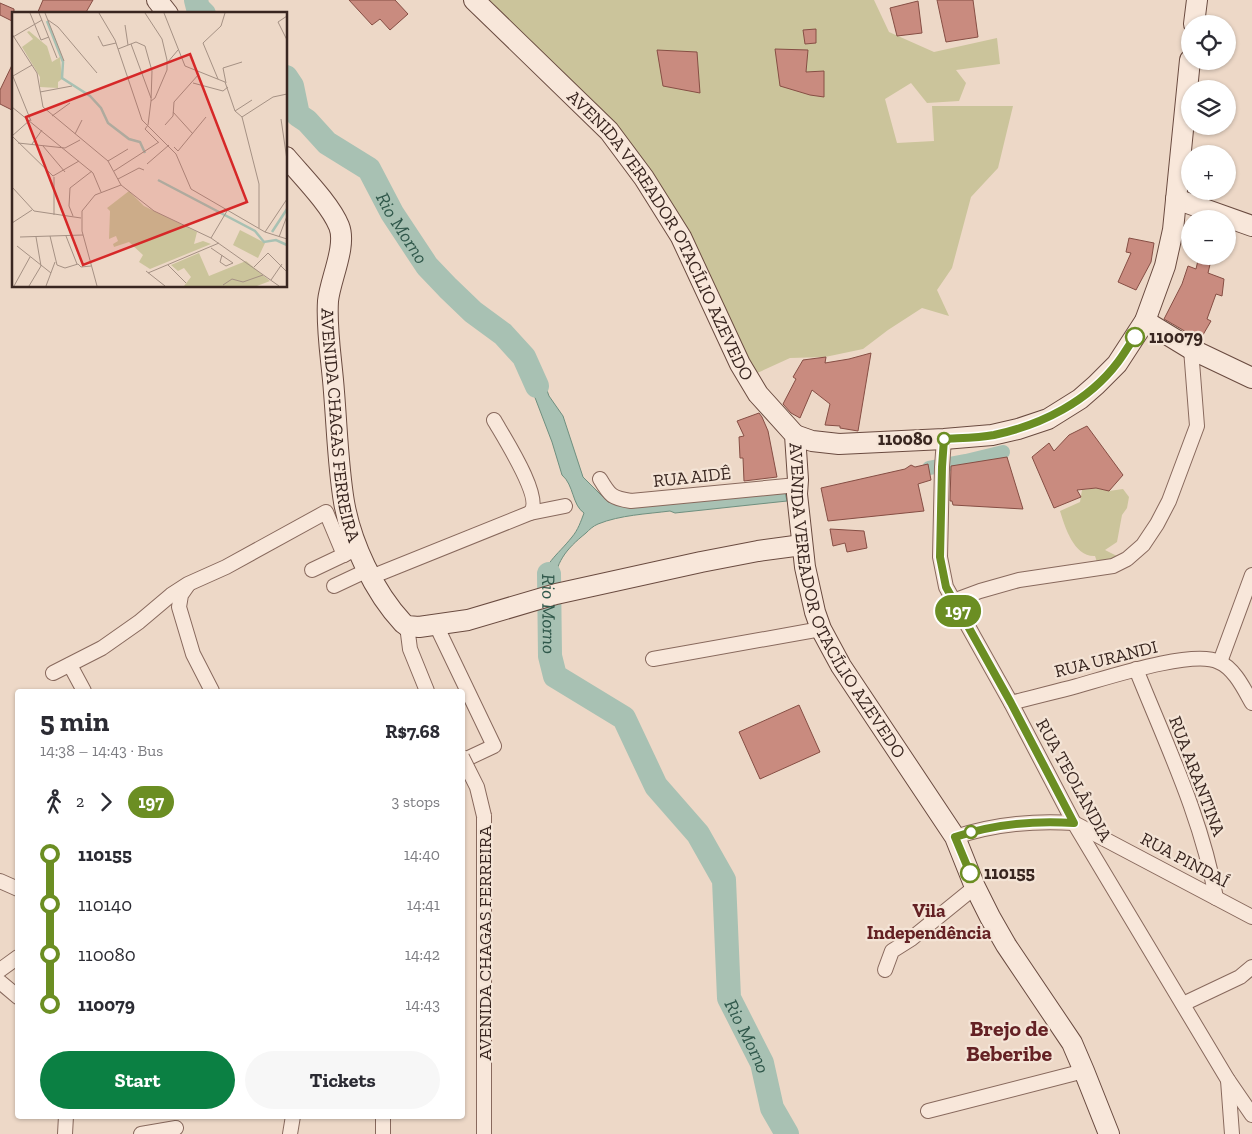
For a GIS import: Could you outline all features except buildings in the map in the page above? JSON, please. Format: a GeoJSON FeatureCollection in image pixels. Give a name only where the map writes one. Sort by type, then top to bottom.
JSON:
{"type":"FeatureCollection","features":[{"type":"Feature","properties":{"kind":"main road"},"geometry":{"type":"LineString","coordinates":[[157,0],[166,12]]}},
{"type":"Feature","properties":{"kind":"main road","name":"AVENIDA VEREADOR OTACÍLIO AZEVEDO"},"geometry":{"type":"LineString","coordinates":[[474,0],[608,131],[644,178],[681,237],[740,364],[758,394],[796,435],[797,494],[802,545],[815,612],[821,629],[841,666],[955,837],[975,887],[998,931],[1072,1043],[1109,1134]]}},
{"type":"Feature","properties":{"kind":"main road"},"geometry":{"type":"LineString","coordinates":[[1195,15],[1197,0]]}},
{"type":"Feature","properties":{"kind":"main road"},"geometry":{"type":"LineString","coordinates":[[796,435],[812,441],[839,444],[992,435],[1048,419],[1080,399],[1117,364],[1145,320],[1169,250],[1189,70]]}},
{"type":"Feature","properties":{"kind":"main road","name":"AVENIDA CHAGAS FERREIRA"},"geometry":{"type":"LineString","coordinates":[[288,159],[327,206],[339,227],[341,237],[331,282],[328,314],[344,502],[351,552],[370,573],[394,613],[407,626]]}},
{"type":"Feature","properties":{"kind":"main road"},"geometry":{"type":"LineString","coordinates":[[1176,198],[1252,226]]}},
{"type":"Feature","properties":{"kind":"main road"},"geometry":{"type":"LineString","coordinates":[[1145,320],[1191,349],[1252,378]]}},
{"type":"Feature","properties":{"kind":"main road"},"geometry":{"type":"LineString","coordinates":[[407,626],[436,625],[482,617],[556,594],[701,562],[802,545]]}},
{"type":"Feature","properties":{"kind":"street"},"geometry":{"type":"LineString","coordinates":[[953,601],[1019,580],[1113,566],[1127,559],[1143,544],[1157,524],[1169,501],[1197,426],[1191,349]]}},
{"type":"Feature","properties":{"kind":"street"},"geometry":{"type":"LineString","coordinates":[[494,420],[530,489],[534,506],[530,513]]}},
{"type":"Feature","properties":{"kind":"street","name":"RUA TEOLÂNDIA"},"geometry":{"type":"LineString","coordinates":[[944,439],[940,557],[943,578],[953,601],[1011,703],[1074,823],[1228,1080],[1241,1098]]}},
{"type":"Feature","properties":{"kind":"street","name":"RUA AIDÊ"},"geometry":{"type":"LineString","coordinates":[[600,479],[606,490],[615,498],[631,502],[797,485]]}},
{"type":"Feature","properties":{"kind":"street"},"geometry":{"type":"LineString","coordinates":[[334,586],[530,513],[565,506]]}},
{"type":"Feature","properties":{"kind":"street"},"geometry":{"type":"LineString","coordinates":[[53,673],[102,648],[188,584],[226,567],[326,512],[351,552],[312,570]]}},
{"type":"Feature","properties":{"kind":"street"},"geometry":{"type":"LineString","coordinates":[[1252,575],[1216,661],[1231,672],[1252,703]]}},
{"type":"Feature","properties":{"kind":"street"},"geometry":{"type":"LineString","coordinates":[[188,584],[181,595],[178,607],[193,654],[211,689]]}},
{"type":"Feature","properties":{"kind":"street"},"geometry":{"type":"LineString","coordinates":[[436,625],[494,746],[465,758]]}},
{"type":"Feature","properties":{"kind":"street"},"geometry":{"type":"LineString","coordinates":[[407,626],[410,649],[426,689]]}},
{"type":"Feature","properties":{"kind":"street"},"geometry":{"type":"LineString","coordinates":[[653,659],[821,629]]}},
{"type":"Feature","properties":{"kind":"street","name":"RUA URANDI"},"geometry":{"type":"LineString","coordinates":[[1011,703],[1136,669],[1196,659],[1216,661]]}},
{"type":"Feature","properties":{"kind":"street"},"geometry":{"type":"LineString","coordinates":[[70,664],[83,689]]}},
{"type":"Feature","properties":{"kind":"street","name":"RUA ARANTINA"},"geometry":{"type":"LineString","coordinates":[[1136,669],[1197,824],[1207,855],[1216,898]]}},
{"type":"Feature","properties":{"kind":"street","name":"AVENIDA CHAGAS FERREIRA"},"geometry":{"type":"LineString","coordinates":[[465,765],[477,787],[484,816],[484,1134]]}},
{"type":"Feature","properties":{"kind":"street","name":"RUA PINDAÍ"},"geometry":{"type":"LineString","coordinates":[[955,837],[996,825],[1020,822],[1048,821],[1074,823],[1252,917]]}},
{"type":"Feature","properties":{"kind":"street"},"geometry":{"type":"LineString","coordinates":[[0,881],[15,887]]}},
{"type":"Feature","properties":{"kind":"street"},"geometry":{"type":"LineString","coordinates":[[886,970],[892,951],[975,887]]}},
{"type":"Feature","properties":{"kind":"street"},"geometry":{"type":"LineString","coordinates":[[0,970],[15,959]]}},
{"type":"Feature","properties":{"kind":"street"},"geometry":{"type":"LineString","coordinates":[[1182,1004],[1240,977],[1252,967]]}},
{"type":"Feature","properties":{"kind":"street"},"geometry":{"type":"LineString","coordinates":[[0,982],[15,994]]}},
{"type":"Feature","properties":{"kind":"street"},"geometry":{"type":"LineString","coordinates":[[928,1111],[1084,1071]]}},
{"type":"Feature","properties":{"kind":"street"},"geometry":{"type":"LineString","coordinates":[[1241,1098],[1252,1115]]}},
{"type":"Feature","properties":{"kind":"street"},"geometry":{"type":"LineString","coordinates":[[1232,1134],[1241,1098]]}},
{"type":"Feature","properties":{"kind":"street"},"geometry":{"type":"LineString","coordinates":[[65,1134],[66,1119]]}},
{"type":"Feature","properties":{"kind":"street"},"geometry":{"type":"LineString","coordinates":[[290,1134],[292,1119]]}},
{"type":"Feature","properties":{"kind":"street"},"geometry":{"type":"LineString","coordinates":[[383,1134],[384,1119]]}},
{"type":"Feature","properties":{"kind":"street"},"geometry":{"type":"LineString","coordinates":[[141,1134],[177,1126]]}},
{"type":"Feature","properties":{"kind":"shaded area"},"geometry":{"type":"Polygon","coordinates":[[[483,0],[874,0],[889,32],[934,52],[997,38],[1000,64],[956,70],[966,83],[959,101],[927,103],[911,83],[885,99],[897,143],[934,141],[932,106],[1013,106],[998,168],[971,197],[952,268],[937,290],[949,316],[922,308],[863,349],[825,357],[790,358],[755,374],[691,238],[483,0]]]}},
{"type":"Feature","properties":{"kind":"shaded area"},"geometry":{"type":"Polygon","coordinates":[[[526,354],[544,382],[549,396],[563,416],[583,477],[608,502],[629,506],[785,492],[787,501],[675,513],[670,511],[634,515],[606,521],[593,527],[567,551],[556,571],[553,588],[539,589],[547,566],[574,534],[584,513],[577,505],[569,484],[562,475],[552,442],[521,361],[526,354]]]}},
{"type":"Feature","properties":{"kind":"shaded area"},"geometry":{"type":"Polygon","coordinates":[[[1096,488],[1109,491],[1123,489],[1129,497],[1127,508],[1122,515],[1117,542],[1105,550],[1117,556],[1105,562],[1097,562],[1095,556],[1081,552],[1068,533],[1060,511],[1080,502],[1082,490],[1096,488]]]}},
{"type":"Feature","properties":{"kind":"waterway","name":"Rio Morno"},"geometry":{"type":"LineString","coordinates":[[196,0],[198,8],[202,12]]}},
{"type":"Feature","properties":{"kind":"waterway","name":"Rio Morno"},"geometry":{"type":"LineString","coordinates":[[288,80],[292,86],[298,115],[307,121],[327,143],[369,169],[392,213],[427,266],[473,312],[503,334],[524,357],[537,386]]}},
{"type":"Feature","properties":{"kind":"waterway"},"geometry":{"type":"LineString","coordinates":[[929,468],[1003,452]]}},
{"type":"Feature","properties":{"kind":"waterway","name":"Rio Morno"},"geometry":{"type":"LineString","coordinates":[[549,574],[550,656],[555,676],[624,718],[656,786],[698,834],[724,880],[729,998],[762,1063],[772,1108],[787,1134]]}},
{"type":"Feature","properties":{"kind":"bus line","name":"197"},"geometry":{"type":"LineString","coordinates":[[970,873],[955,837],[996,825],[1020,822],[1048,821],[1074,823],[1011,703],[946,587],[940,557],[944,439],[992,435],[1048,419],[1080,399],[1096,385],[1117,364],[1135,337]]}},
{"type":"Feature","properties":{"kind":"place","name":"110079"},"geometry":{"type":"Point","coordinates":[1135,337]}},
{"type":"Feature","properties":{"kind":"place","name":"110080"},"geometry":{"type":"Point","coordinates":[944,439]}},
{"type":"Feature","properties":{"kind":"place","name":"110155"},"geometry":{"type":"Point","coordinates":[970,873]}},
{"type":"Feature","properties":{"kind":"district","name":"Vila Independência"},"geometry":{"type":"Point","coordinates":[929,921]}},
{"type":"Feature","properties":{"kind":"district","name":"Brejo de Beberibe"},"geometry":{"type":"Point","coordinates":[1009,1040]}}]}
